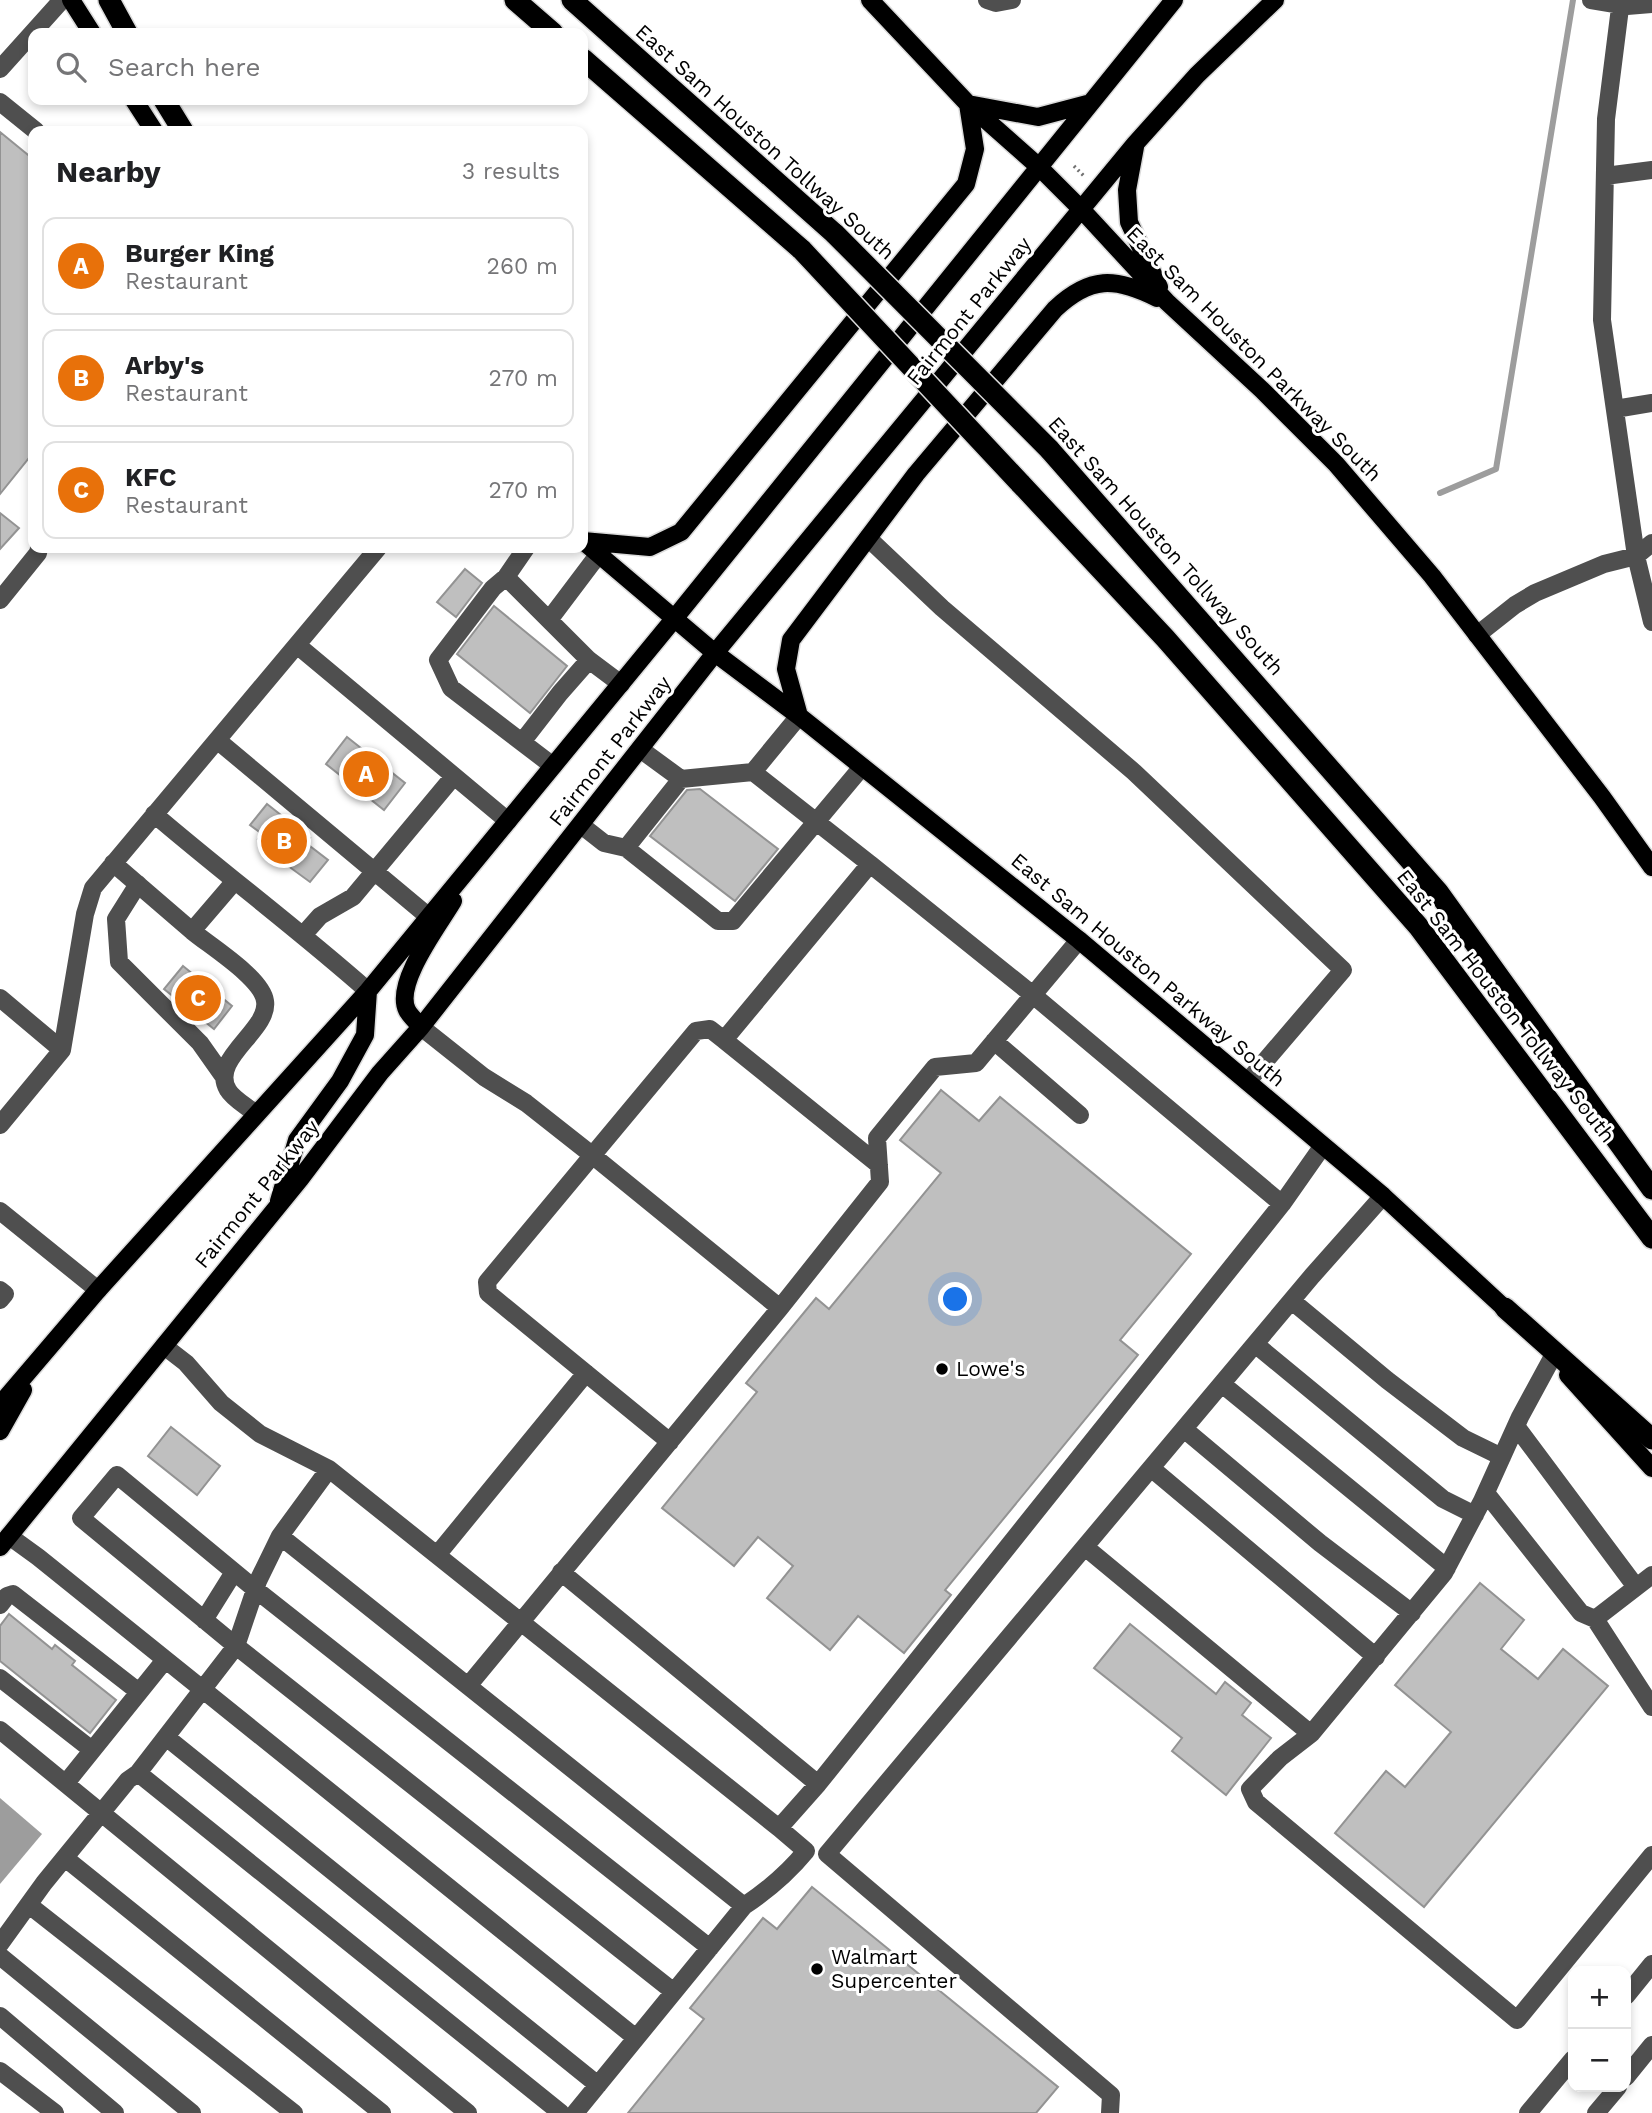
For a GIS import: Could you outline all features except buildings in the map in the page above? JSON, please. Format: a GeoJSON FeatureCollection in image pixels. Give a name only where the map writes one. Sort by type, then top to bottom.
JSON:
{"type":"FeatureCollection","features":[{"type":"Feature","properties":{"kind":"highway"},"geometry":{"type":"LineString","coordinates":[[110,0],[124,28]]}},
{"type":"Feature","properties":{"kind":"highway"},"geometry":{"type":"LineString","coordinates":[[515,0],[548,28]]}},
{"type":"Feature","properties":{"kind":"highway","name":"East Sam Houston Tollway South"},"geometry":{"type":"LineString","coordinates":[[572,0],[835,234],[1049,449],[1438,891],[1652,1189]]}},
{"type":"Feature","properties":{"kind":"highway","name":"East Sam Houston Tollway South"},"geometry":{"type":"LineString","coordinates":[[588,63],[802,250],[1165,638],[1418,926],[1652,1238]]}},
{"type":"Feature","properties":{"kind":"highway"},"geometry":{"type":"LineString","coordinates":[[167,105],[180,126]]}},
{"type":"Feature","properties":{"kind":"highway"},"geometry":{"type":"LineString","coordinates":[[1505,1308],[1652,1439]]}},
{"type":"Feature","properties":{"kind":"main road"},"geometry":{"type":"LineString","coordinates":[[71,0],[89,28]]}},
{"type":"Feature","properties":{"kind":"main road","name":"East Sam Houston Parkway South"},"geometry":{"type":"LineString","coordinates":[[870,0],[968,104],[1038,166],[1167,302],[1262,390],[1336,464],[1432,576],[1602,797],[1652,867]]}},
{"type":"Feature","properties":{"kind":"main road","name":"Fairmont Parkway"},"geometry":{"type":"LineString","coordinates":[[0,1405],[98,1290],[368,990],[429,917],[674,619],[1174,0]]}},
{"type":"Feature","properties":{"kind":"main road","name":"Fairmont Parkway"},"geometry":{"type":"LineString","coordinates":[[3,1535],[164,1346],[277,1207],[380,1073],[421,1027],[715,653],[1135,144],[1197,75],[1275,0]]}},
{"type":"Feature","properties":{"kind":"main road"},"geometry":{"type":"LineString","coordinates":[[588,541],[650,547],[681,532],[967,184],[975,149],[968,104],[1038,117],[1091,103]]}},
{"type":"Feature","properties":{"kind":"main road"},"geometry":{"type":"LineString","coordinates":[[137,105],[151,126]]}},
{"type":"Feature","properties":{"kind":"main road"},"geometry":{"type":"LineString","coordinates":[[1135,144],[1128,190],[1129,222],[1167,302]]}},
{"type":"Feature","properties":{"kind":"main road"},"geometry":{"type":"LineString","coordinates":[[799,716],[786,668],[791,640],[925,464],[1055,309],[1072,293],[1110,282],[1137,288],[1167,302]]}},
{"type":"Feature","properties":{"kind":"main road","name":"East Sam Houston Parkway South"},"geometry":{"type":"LineString","coordinates":[[588,546],[715,653],[799,716],[1079,940],[1383,1196],[1505,1308],[1652,1468]]}},
{"type":"Feature","properties":{"kind":"main road"},"geometry":{"type":"LineString","coordinates":[[421,1027],[406,1009],[405,993],[410,974],[486,847]]}},
{"type":"Feature","properties":{"kind":"main road"},"geometry":{"type":"LineString","coordinates":[[277,1207],[297,1140],[340,1080],[365,1035],[368,990]]}},
{"type":"Feature","properties":{"kind":"main road"},"geometry":{"type":"LineString","coordinates":[[0,1431],[41,1357]]}},
{"type":"Feature","properties":{"kind":"street"},"geometry":{"type":"LineString","coordinates":[[37,28],[62,0]]}},
{"type":"Feature","properties":{"kind":"street"},"geometry":{"type":"LineString","coordinates":[[986,0],[996,3],[1012,0]]}},
{"type":"Feature","properties":{"kind":"street"},"geometry":{"type":"LineString","coordinates":[[1591,0],[1652,4]]}},
{"type":"Feature","properties":{"kind":"street"},"geometry":{"type":"LineString","coordinates":[[1620,2],[1606,119],[1602,320],[1636,556],[1652,622]]}},
{"type":"Feature","properties":{"kind":"street"},"geometry":{"type":"LineString","coordinates":[[0,69],[28,38]]}},
{"type":"Feature","properties":{"kind":"street"},"geometry":{"type":"LineString","coordinates":[[0,102],[30,126]]}},
{"type":"Feature","properties":{"kind":"street"},"geometry":{"type":"LineString","coordinates":[[1605,176],[1652,170]]}},
{"type":"Feature","properties":{"kind":"street"},"geometry":{"type":"LineString","coordinates":[[1615,409],[1652,403]]}},
{"type":"Feature","properties":{"kind":"street"},"geometry":{"type":"LineString","coordinates":[[868,538],[942,608],[1134,772],[1343,970],[1248,1082]]}},
{"type":"Feature","properties":{"kind":"street"},"geometry":{"type":"LineString","coordinates":[[1477,635],[1514,605],[1535,593],[1604,564],[1636,556],[1652,543]]}},
{"type":"Feature","properties":{"kind":"street"},"geometry":{"type":"LineString","coordinates":[[0,600],[38,553]]}},
{"type":"Feature","properties":{"kind":"street"},"geometry":{"type":"LineString","coordinates":[[0,1125],[62,1050],[85,914],[93,888],[374,553]]}},
{"type":"Feature","properties":{"kind":"street"},"geometry":{"type":"LineString","coordinates":[[523,553],[438,660],[451,688],[553,766]]}},
{"type":"Feature","properties":{"kind":"street"},"geometry":{"type":"LineString","coordinates":[[549,620],[598,555]]}},
{"type":"Feature","properties":{"kind":"street"},"geometry":{"type":"LineString","coordinates":[[506,577],[589,660],[621,684]]}},
{"type":"Feature","properties":{"kind":"street"},"geometry":{"type":"LineString","coordinates":[[297,645],[508,821]]}},
{"type":"Feature","properties":{"kind":"street"},"geometry":{"type":"LineString","coordinates":[[522,742],[559,693],[589,660]]}},
{"type":"Feature","properties":{"kind":"street"},"geometry":{"type":"LineString","coordinates":[[752,772],[799,716]]}},
{"type":"Feature","properties":{"kind":"street"},"geometry":{"type":"LineString","coordinates":[[217,740],[429,917]]}},
{"type":"Feature","properties":{"kind":"street"},"geometry":{"type":"LineString","coordinates":[[640,749],[681,779],[752,772],[1033,995],[1282,1204]]}},
{"type":"Feature","properties":{"kind":"street"},"geometry":{"type":"LineString","coordinates":[[581,825],[604,843],[626,848],[718,921],[733,921],[862,767]]}},
{"type":"Feature","properties":{"kind":"street"},"geometry":{"type":"LineString","coordinates":[[304,934],[320,916],[353,897],[454,776]]}},
{"type":"Feature","properties":{"kind":"street"},"geometry":{"type":"LineString","coordinates":[[626,848],[681,779]]}},
{"type":"Feature","properties":{"kind":"street"},"geometry":{"type":"LineString","coordinates":[[154,814],[234,882],[304,934],[368,990]]}},
{"type":"Feature","properties":{"kind":"street"},"geometry":{"type":"LineString","coordinates":[[113,863],[192,932],[256,982],[265,1000],[263,1018],[233,1054],[224,1077]]}},
{"type":"Feature","properties":{"kind":"street"},"geometry":{"type":"LineString","coordinates":[[724,1040],[870,864]]}},
{"type":"Feature","properties":{"kind":"street"},"geometry":{"type":"LineString","coordinates":[[192,932],[234,882]]}},
{"type":"Feature","properties":{"kind":"street"},"geometry":{"type":"LineString","coordinates":[[138,884],[116,919],[119,962],[200,1043],[224,1077],[228,1090],[256,1114]]}},
{"type":"Feature","properties":{"kind":"street"},"geometry":{"type":"LineString","coordinates":[[468,1686],[780,1308],[880,1182],[877,1138],[934,1067],[976,1063],[1079,940]]}},
{"type":"Feature","properties":{"kind":"street"},"geometry":{"type":"LineString","coordinates":[[0,998],[62,1050]]}},
{"type":"Feature","properties":{"kind":"street"},"geometry":{"type":"LineString","coordinates":[[421,1027],[484,1077],[526,1104],[592,1155],[780,1308]]}},
{"type":"Feature","properties":{"kind":"street"},"geometry":{"type":"LineString","coordinates":[[670,1442],[488,1293],[487,1282],[696,1031],[710,1029],[879,1165]]}},
{"type":"Feature","properties":{"kind":"street"},"geometry":{"type":"LineString","coordinates":[[995,1041],[1080,1115]]}},
{"type":"Feature","properties":{"kind":"street"},"geometry":{"type":"LineString","coordinates":[[779,1829],[818,1784],[1282,1204],[1322,1146]]}},
{"type":"Feature","properties":{"kind":"street"},"geometry":{"type":"LineString","coordinates":[[1110,2113],[1111,2095],[827,1854],[1255,1344],[1383,1196]]}},
{"type":"Feature","properties":{"kind":"street"},"geometry":{"type":"LineString","coordinates":[[0,1211],[98,1290]]}},
{"type":"Feature","properties":{"kind":"street"},"geometry":{"type":"LineString","coordinates":[[0,1290],[5,1294],[0,1300]]}},
{"type":"Feature","properties":{"kind":"street"},"geometry":{"type":"LineString","coordinates":[[1292,1301],[1387,1380],[1463,1438],[1502,1457]]}},
{"type":"Feature","properties":{"kind":"street"},"geometry":{"type":"LineString","coordinates":[[1255,1344],[1443,1499],[1475,1515]]}},
{"type":"Feature","properties":{"kind":"street"},"geometry":{"type":"LineString","coordinates":[[164,1346],[186,1363],[220,1402],[260,1434],[329,1469],[807,1851],[789,1872],[744,1906],[575,2113]]}},
{"type":"Feature","properties":{"kind":"street"},"geometry":{"type":"LineString","coordinates":[[1552,1359],[1447,1568],[1311,1734],[1280,1758],[1250,1789],[1256,1802],[1517,2020],[1652,1855]]}},
{"type":"Feature","properties":{"kind":"street"},"geometry":{"type":"LineString","coordinates":[[437,1555],[586,1373]]}},
{"type":"Feature","properties":{"kind":"street"},"geometry":{"type":"LineString","coordinates":[[1222,1384],[1447,1568]]}},
{"type":"Feature","properties":{"kind":"street"},"geometry":{"type":"LineString","coordinates":[[1516,1426],[1636,1587]]}},
{"type":"Feature","properties":{"kind":"street"},"geometry":{"type":"LineString","coordinates":[[1184,1429],[1320,1543],[1412,1613]]}},
{"type":"Feature","properties":{"kind":"street"},"geometry":{"type":"LineString","coordinates":[[1152,1468],[1376,1657]]}},
{"type":"Feature","properties":{"kind":"street"},"geometry":{"type":"LineString","coordinates":[[0,1944],[65,1858],[128,1780],[138,1773],[236,1646],[255,1589],[280,1536],[329,1469]]}},
{"type":"Feature","properties":{"kind":"street"},"geometry":{"type":"LineString","coordinates":[[674,1992],[236,1646],[80,1518],[117,1475],[255,1589],[710,1948]]}},
{"type":"Feature","properties":{"kind":"street"},"geometry":{"type":"LineString","coordinates":[[1486,1493],[1581,1613],[1595,1619],[1652,1707]]}},
{"type":"Feature","properties":{"kind":"street"},"geometry":{"type":"LineString","coordinates":[[3,1535],[38,1557],[636,2038]]}},
{"type":"Feature","properties":{"kind":"street"},"geometry":{"type":"LineString","coordinates":[[280,1536],[744,1906]]}},
{"type":"Feature","properties":{"kind":"street"},"geometry":{"type":"LineString","coordinates":[[1085,1547],[1311,1734]]}},
{"type":"Feature","properties":{"kind":"street"},"geometry":{"type":"LineString","coordinates":[[204,1620],[234,1572]]}},
{"type":"Feature","properties":{"kind":"street"},"geometry":{"type":"LineString","coordinates":[[561,1572],[818,1784]]}},
{"type":"Feature","properties":{"kind":"street"},"geometry":{"type":"LineString","coordinates":[[1595,1619],[1652,1575]]}},
{"type":"Feature","properties":{"kind":"street"},"geometry":{"type":"LineString","coordinates":[[0,1605],[7,1596],[13,1594],[139,1692]]}},
{"type":"Feature","properties":{"kind":"street"},"geometry":{"type":"LineString","coordinates":[[66,1783],[165,1660]]}},
{"type":"Feature","properties":{"kind":"street"},"geometry":{"type":"LineString","coordinates":[[0,1678],[92,1751]]}},
{"type":"Feature","properties":{"kind":"street"},"geometry":{"type":"LineString","coordinates":[[0,1730],[468,2113]]}},
{"type":"Feature","properties":{"kind":"street"},"geometry":{"type":"LineString","coordinates":[[166,1737],[598,2085]]}},
{"type":"Feature","properties":{"kind":"street"},"geometry":{"type":"LineString","coordinates":[[138,1773],[561,2113]]}},
{"type":"Feature","properties":{"kind":"street"},"geometry":{"type":"LineString","coordinates":[[65,1858],[382,2113]]}},
{"type":"Feature","properties":{"kind":"street"},"geometry":{"type":"LineString","coordinates":[[29,1905],[294,2113]]}},
{"type":"Feature","properties":{"kind":"street"},"geometry":{"type":"LineString","coordinates":[[0,1956],[192,2113]]}},
{"type":"Feature","properties":{"kind":"street"},"geometry":{"type":"LineString","coordinates":[[1631,1990],[1652,1964]]}},
{"type":"Feature","properties":{"kind":"street"},"geometry":{"type":"LineString","coordinates":[[0,2017],[115,2113]]}},
{"type":"Feature","properties":{"kind":"street"},"geometry":{"type":"LineString","coordinates":[[1631,2071],[1652,2045]]}},
{"type":"Feature","properties":{"kind":"street"},"geometry":{"type":"LineString","coordinates":[[1528,2113],[1568,2065]]}},
{"type":"Feature","properties":{"kind":"street"},"geometry":{"type":"LineString","coordinates":[[0,2071],[49,2111]]}},
{"type":"Feature","properties":{"kind":"street"},"geometry":{"type":"LineString","coordinates":[[1596,2113],[1614,2092]]}},
{"type":"Feature","properties":{"kind":"path"},"geometry":{"type":"LineString","coordinates":[[1074,166],[1084,176]]}},
{"type":"Feature","properties":{"kind":"shaded area"},"geometry":{"type":"Polygon","coordinates":[[[0,1798],[42,1834],[0,1884],[0,1798]]]}},
{"type":"Feature","properties":{"kind":"waterway"},"geometry":{"type":"LineString","coordinates":[[1440,493],[1496,469],[1573,0]]}},
{"type":"Feature","properties":{"kind":"place","name":"Burger King"},"geometry":{"type":"Point","coordinates":[366,774]}},
{"type":"Feature","properties":{"kind":"place","name":"Arby's"},"geometry":{"type":"Point","coordinates":[284,841]}},
{"type":"Feature","properties":{"kind":"place","name":"KFC"},"geometry":{"type":"Point","coordinates":[198,998]}},
{"type":"Feature","properties":{"kind":"place","name":"Lowe's"},"geometry":{"type":"Point","coordinates":[942,1369]}},
{"type":"Feature","properties":{"kind":"place","name":"Walmart Supercenter"},"geometry":{"type":"Point","coordinates":[817,1969]}}]}
